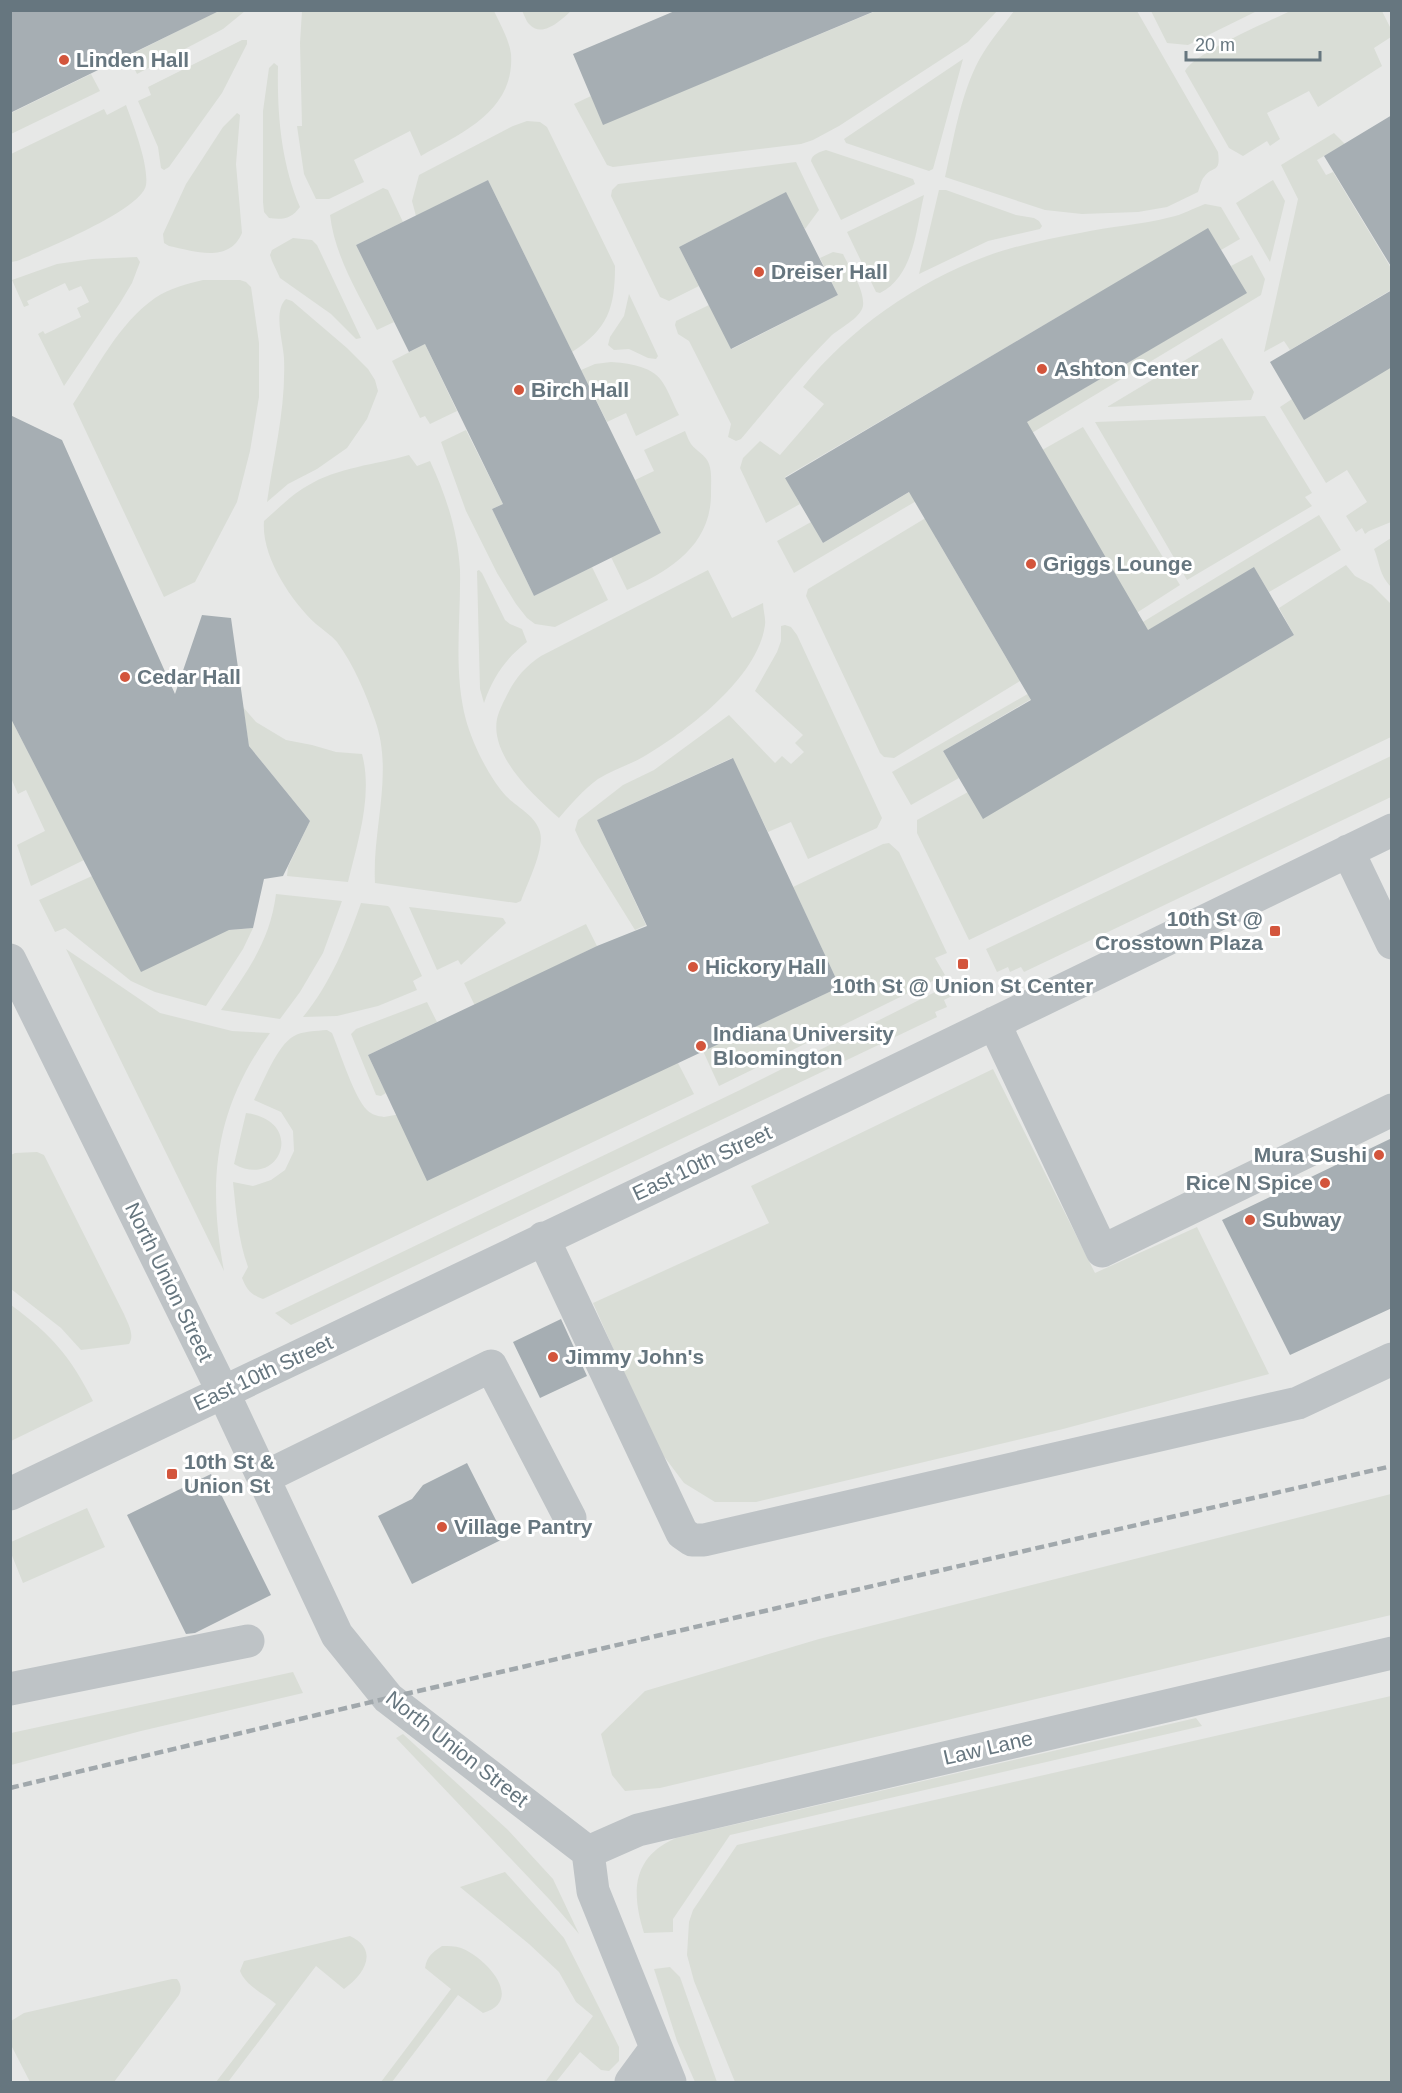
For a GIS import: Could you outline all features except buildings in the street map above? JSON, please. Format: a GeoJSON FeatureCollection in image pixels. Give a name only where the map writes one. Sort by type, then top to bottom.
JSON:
{"type":"FeatureCollection","features":[{"type":"Feature","properties":{"kind":"street","name":"East 10th Street"},"geometry":{"type":"LineString","coordinates":[[10,1494],[1392,830]]}},
{"type":"Feature","properties":{"kind":"street"},"geometry":{"type":"LineString","coordinates":[[1348,851],[1392,943]]}},
{"type":"Feature","properties":{"kind":"street","name":"North Union Street"},"geometry":{"type":"LineString","coordinates":[[10,960],[223,1392],[337,1635],[388,1698],[588,1852]]}},
{"type":"Feature","properties":{"kind":"street"},"geometry":{"type":"LineString","coordinates":[[994,1023],[1102,1251],[1392,1110]]}},
{"type":"Feature","properties":{"kind":"street"},"geometry":{"type":"LineString","coordinates":[[543,1238],[682,1533],[692,1540],[704,1540],[1298,1403],[1392,1359]]}},
{"type":"Feature","properties":{"kind":"street"},"geometry":{"type":"LineString","coordinates":[[263,1478],[491,1366],[570,1518]]}},
{"type":"Feature","properties":{"kind":"street"},"geometry":{"type":"LineString","coordinates":[[13,1683],[248,1641]]}},
{"type":"Feature","properties":{"kind":"street","name":"Law Lane"},"geometry":{"type":"LineString","coordinates":[[588,1852],[638,1830],[1392,1653]]}},
{"type":"Feature","properties":{"kind":"street"},"geometry":{"type":"LineString","coordinates":[[588,1852],[593,1891],[670,2082]]}},
{"type":"Feature","properties":{"kind":"street"},"geometry":{"type":"LineString","coordinates":[[631,2082],[656,2048]]}},
{"type":"Feature","properties":{"kind":"shaded area","name":"Indiana University Bloomington"},"geometry":{"type":"Polygon","coordinates":[[[11,11],[1391,11],[1391,2082],[11,2082],[11,11]]]}},
{"type":"Feature","properties":{"kind":"shaded area"},"geometry":{"type":"Polygon","coordinates":[[[196,11],[245,11],[223,29],[137,74],[128,56],[200,20],[196,11]]]}},
{"type":"Feature","properties":{"kind":"shaded area"},"geometry":{"type":"Polygon","coordinates":[[[302,11],[494,11],[510,48],[510,74],[504,91],[495,105],[469,129],[421,156],[410,131],[354,160],[364,182],[329,199],[316,199],[304,174],[297,126],[302,126],[300,43],[302,11]]]}},
{"type":"Feature","properties":{"kind":"shaded area"},"geometry":{"type":"Polygon","coordinates":[[[522,11],[571,11],[551,26],[540,30],[529,24],[522,11]]]}},
{"type":"Feature","properties":{"kind":"shaded area"},"geometry":{"type":"Polygon","coordinates":[[[876,11],[997,11],[968,42],[839,126],[801,144],[613,167],[607,165],[574,104],[591,96],[603,124],[876,11]]]}},
{"type":"Feature","properties":{"kind":"shaded area"},"geometry":{"type":"Polygon","coordinates":[[[1014,11],[1137,11],[1218,152],[1219,159],[1216,168],[1203,178],[1198,192],[1167,207],[1138,212],[1082,214],[1045,210],[945,177],[958,117],[972,74],[987,47],[1014,11]]]}},
{"type":"Feature","properties":{"kind":"shaded area"},"geometry":{"type":"Polygon","coordinates":[[[1151,11],[1257,11],[1188,45],[1167,43],[1151,11]]]}},
{"type":"Feature","properties":{"kind":"shaded area"},"geometry":{"type":"Polygon","coordinates":[[[1290,11],[1382,11],[1391,29],[1391,37],[1374,48],[1382,66],[1318,107],[1309,91],[1267,113],[1280,139],[1270,146],[1267,141],[1243,156],[1229,148],[1185,71],[1191,63],[1217,47],[1290,11]]]}},
{"type":"Feature","properties":{"kind":"shaded area"},"geometry":{"type":"Polygon","coordinates":[[[242,40],[247,40],[247,44],[222,93],[169,167],[164,170],[161,168],[158,147],[138,101],[151,95],[148,87],[242,40]]]}},
{"type":"Feature","properties":{"kind":"shaded area"},"geometry":{"type":"Polygon","coordinates":[[[963,59],[933,169],[929,171],[846,143],[844,139],[963,59]]]}},
{"type":"Feature","properties":{"kind":"shaded area"},"geometry":{"type":"Polygon","coordinates":[[[274,63],[278,66],[278,102],[284,155],[300,207],[290,216],[278,219],[269,218],[264,212],[263,202],[263,111],[269,68],[274,63]]]}},
{"type":"Feature","properties":{"kind":"shaded area"},"geometry":{"type":"Polygon","coordinates":[[[91,74],[100,91],[11,134],[11,113],[91,74]]]}},
{"type":"Feature","properties":{"kind":"shaded area"},"geometry":{"type":"Polygon","coordinates":[[[126,105],[145,167],[146,185],[140,195],[128,206],[89,229],[11,262],[11,154],[104,109],[107,115],[126,105]]]}},
{"type":"Feature","properties":{"kind":"shaded area"},"geometry":{"type":"Polygon","coordinates":[[[237,113],[240,115],[236,164],[242,233],[236,243],[220,252],[200,252],[169,246],[164,243],[163,234],[186,184],[223,127],[237,113]]]}},
{"type":"Feature","properties":{"kind":"shaded area"},"geometry":{"type":"Polygon","coordinates":[[[527,121],[540,122],[547,127],[615,266],[613,294],[607,316],[594,335],[572,352],[488,180],[416,216],[412,201],[419,175],[527,121]]]}},
{"type":"Feature","properties":{"kind":"shaded area"},"geometry":{"type":"Polygon","coordinates":[[[1334,133],[1345,144],[1317,160],[1326,175],[1333,172],[1391,268],[1391,290],[1290,350],[1284,341],[1264,352],[1298,199],[1281,165],[1334,133]]]}},
{"type":"Feature","properties":{"kind":"shaded area"},"geometry":{"type":"Polygon","coordinates":[[[826,150],[913,179],[915,184],[841,220],[811,161],[815,155],[826,150]]]}},
{"type":"Feature","properties":{"kind":"shaded area"},"geometry":{"type":"Polygon","coordinates":[[[796,162],[819,210],[805,229],[785,193],[679,247],[699,286],[669,301],[660,297],[611,196],[612,190],[618,184],[796,162]]]}},
{"type":"Feature","properties":{"kind":"shaded area"},"geometry":{"type":"Polygon","coordinates":[[[1273,180],[1285,201],[1270,262],[1236,203],[1273,180]]]}},
{"type":"Feature","properties":{"kind":"shaded area"},"geometry":{"type":"Polygon","coordinates":[[[383,188],[388,190],[403,222],[356,245],[394,322],[377,330],[342,260],[330,215],[383,188]]]}},
{"type":"Feature","properties":{"kind":"shaded area"},"geometry":{"type":"Polygon","coordinates":[[[939,190],[946,190],[1016,215],[1034,218],[1042,226],[1040,229],[988,241],[919,274],[939,190]]]}},
{"type":"Feature","properties":{"kind":"shaded area"},"geometry":{"type":"Polygon","coordinates":[[[924,195],[916,236],[907,263],[891,285],[880,293],[876,292],[847,232],[924,195]]]}},
{"type":"Feature","properties":{"kind":"shaded area"},"geometry":{"type":"Polygon","coordinates":[[[1205,204],[1221,207],[1240,239],[1221,250],[1208,229],[785,477],[800,504],[766,523],[740,468],[743,458],[760,441],[780,455],[824,404],[803,387],[841,346],[886,310],[935,279],[998,252],[1091,231],[1160,220],[1205,204]]]}},
{"type":"Feature","properties":{"kind":"shaded area"},"geometry":{"type":"Polygon","coordinates":[[[293,238],[312,240],[317,245],[361,338],[356,339],[331,314],[280,278],[270,255],[272,250],[293,238]]]}},
{"type":"Feature","properties":{"kind":"shaded area"},"geometry":{"type":"Polygon","coordinates":[[[833,252],[843,254],[856,280],[862,293],[861,311],[818,349],[741,439],[736,441],[728,437],[731,424],[689,341],[678,334],[676,321],[709,305],[732,349],[838,295],[820,258],[833,252]]]}},
{"type":"Feature","properties":{"kind":"shaded area"},"geometry":{"type":"Polygon","coordinates":[[[1252,255],[1265,279],[1261,295],[992,457],[986,446],[1246,293],[1231,266],[1252,255]]]}},
{"type":"Feature","properties":{"kind":"shaded area"},"geometry":{"type":"Polygon","coordinates":[[[137,257],[140,262],[132,283],[64,386],[38,334],[43,331],[45,334],[81,317],[77,308],[89,302],[81,286],[69,291],[65,283],[27,301],[29,305],[24,307],[12,280],[57,264],[92,259],[137,257]]]}},
{"type":"Feature","properties":{"kind":"shaded area"},"geometry":{"type":"Polygon","coordinates":[[[203,280],[240,280],[251,287],[259,343],[259,397],[250,451],[237,502],[195,582],[164,597],[73,404],[120,333],[142,308],[167,292],[203,280]]]}},
{"type":"Feature","properties":{"kind":"shaded area"},"geometry":{"type":"Polygon","coordinates":[[[629,294],[658,356],[656,359],[648,358],[629,349],[614,350],[608,345],[610,337],[624,316],[629,294]]]}},
{"type":"Feature","properties":{"kind":"shaded area"},"geometry":{"type":"Polygon","coordinates":[[[286,299],[292,301],[368,369],[375,380],[378,391],[367,419],[347,448],[317,469],[288,484],[267,502],[283,395],[284,358],[279,318],[282,304],[286,299]]]}},
{"type":"Feature","properties":{"kind":"shaded area"},"geometry":{"type":"Polygon","coordinates":[[[1222,338],[1254,392],[1251,400],[1107,407],[1222,338]]]}},
{"type":"Feature","properties":{"kind":"shaded area"},"geometry":{"type":"Polygon","coordinates":[[[425,344],[457,411],[430,424],[425,416],[420,418],[392,361],[425,344]]]}},
{"type":"Feature","properties":{"kind":"shaded area"},"geometry":{"type":"Polygon","coordinates":[[[611,362],[638,366],[657,375],[679,415],[636,436],[626,413],[607,422],[581,370],[595,364],[611,362]]]}},
{"type":"Feature","properties":{"kind":"shaded area"},"geometry":{"type":"Polygon","coordinates":[[[1391,367],[1391,522],[1365,534],[1362,528],[1356,532],[1346,516],[1367,502],[1347,470],[1326,483],[1280,407],[1292,399],[1391,367]]]}},
{"type":"Feature","properties":{"kind":"shaded area"},"geometry":{"type":"Polygon","coordinates":[[[1265,416],[1312,493],[1305,497],[1312,506],[1187,580],[1095,422],[1265,416]]]}},
{"type":"Feature","properties":{"kind":"shaded area"},"geometry":{"type":"Polygon","coordinates":[[[1083,427],[1180,585],[1096,639],[1005,471],[1083,427]]]}},
{"type":"Feature","properties":{"kind":"shaded area"},"geometry":{"type":"Polygon","coordinates":[[[466,430],[503,504],[492,509],[534,596],[592,567],[608,600],[555,627],[535,624],[527,618],[497,573],[466,511],[441,442],[466,430]]]}},
{"type":"Feature","properties":{"kind":"shaded area"},"geometry":{"type":"Polygon","coordinates":[[[685,431],[691,444],[706,458],[710,467],[711,492],[704,527],[686,554],[673,565],[627,590],[611,557],[661,533],[635,480],[654,471],[644,450],[685,431]]]}},
{"type":"Feature","properties":{"kind":"shaded area"},"geometry":{"type":"Polygon","coordinates":[[[409,455],[417,466],[430,461],[446,500],[454,528],[460,570],[458,645],[460,683],[469,730],[494,780],[506,796],[535,821],[540,832],[540,848],[535,866],[521,901],[516,903],[375,883],[383,760],[375,720],[349,660],[335,639],[306,614],[288,591],[267,549],[264,521],[301,490],[331,475],[409,455]]]}},
{"type":"Feature","properties":{"kind":"shaded area"},"geometry":{"type":"Polygon","coordinates":[[[950,468],[957,477],[794,573],[777,541],[811,522],[823,543],[950,468]]]}},
{"type":"Feature","properties":{"kind":"shaded area"},"geometry":{"type":"Polygon","coordinates":[[[967,493],[936,538],[1007,659],[1056,659],[894,758],[884,757],[880,753],[806,596],[808,589],[967,493]]]}},
{"type":"Feature","properties":{"kind":"shaded area"},"geometry":{"type":"Polygon","coordinates":[[[1319,515],[1341,550],[1269,592],[1254,568],[1104,656],[1100,648],[1319,515]]]}},
{"type":"Feature","properties":{"kind":"shaded area"},"geometry":{"type":"Polygon","coordinates":[[[1391,538],[1391,587],[1382,573],[1374,549],[1391,538]]]}},
{"type":"Feature","properties":{"kind":"shaded area"},"geometry":{"type":"Polygon","coordinates":[[[1346,565],[1355,576],[1372,585],[1391,604],[1391,737],[969,940],[917,833],[917,820],[968,792],[983,818],[1294,635],[1279,608],[1346,565]]]}},
{"type":"Feature","properties":{"kind":"shaded area"},"geometry":{"type":"Polygon","coordinates":[[[479,570],[505,620],[522,629],[527,642],[501,669],[484,703],[480,689],[477,571],[479,570]]]}},
{"type":"Feature","properties":{"kind":"shaded area"},"geometry":{"type":"Polygon","coordinates":[[[708,570],[732,618],[763,603],[765,625],[760,645],[749,664],[718,702],[699,718],[643,757],[598,779],[582,792],[559,818],[516,774],[500,747],[497,719],[511,687],[522,672],[541,656],[708,570]]]}},
{"type":"Feature","properties":{"kind":"shaded area"},"geometry":{"type":"Polygon","coordinates":[[[781,626],[791,627],[797,635],[882,818],[877,828],[808,859],[791,822],[768,832],[732,758],[597,820],[646,925],[635,930],[581,843],[575,830],[578,820],[623,785],[654,770],[729,715],[775,763],[782,756],[791,764],[804,752],[795,743],[803,735],[755,691],[777,652],[781,641],[781,626]]]}},
{"type":"Feature","properties":{"kind":"shaded area"},"geometry":{"type":"Polygon","coordinates":[[[1064,673],[1067,678],[943,751],[959,778],[911,805],[892,772],[1064,673]]]}},
{"type":"Feature","properties":{"kind":"shaded area"},"geometry":{"type":"Polygon","coordinates":[[[243,707],[256,722],[286,740],[336,752],[362,754],[366,786],[365,802],[348,882],[287,876],[288,867],[310,821],[249,746],[243,707]]]}},
{"type":"Feature","properties":{"kind":"shaded area"},"geometry":{"type":"Polygon","coordinates":[[[10,717],[84,860],[31,886],[17,845],[45,831],[26,790],[18,794],[11,778],[10,717]]]}},
{"type":"Feature","properties":{"kind":"shaded area"},"geometry":{"type":"Polygon","coordinates":[[[1391,756],[1391,797],[1024,972],[1021,967],[1010,972],[1008,967],[997,972],[986,949],[1391,756]]]}},
{"type":"Feature","properties":{"kind":"shaded area"},"geometry":{"type":"Polygon","coordinates":[[[889,843],[899,852],[947,953],[935,958],[945,975],[719,1086],[703,1051],[840,987],[793,887],[889,843]]]}},
{"type":"Feature","properties":{"kind":"shaded area"},"geometry":{"type":"Polygon","coordinates":[[[92,876],[229,930],[253,928],[243,949],[206,1006],[155,992],[131,981],[65,928],[55,932],[39,900],[92,876]]]}},
{"type":"Feature","properties":{"kind":"shaded area"},"geometry":{"type":"Polygon","coordinates":[[[276,894],[342,901],[323,953],[300,992],[280,1019],[221,1010],[263,942],[269,927],[276,894]]]}},
{"type":"Feature","properties":{"kind":"shaded area"},"geometry":{"type":"Polygon","coordinates":[[[361,903],[390,908],[422,976],[413,981],[417,990],[378,1006],[337,1016],[303,1017],[337,963],[361,903]]]}},
{"type":"Feature","properties":{"kind":"shaded area"},"geometry":{"type":"Polygon","coordinates":[[[409,907],[503,918],[506,923],[461,965],[458,960],[437,970],[409,907]]]}},
{"type":"Feature","properties":{"kind":"shaded area"},"geometry":{"type":"Polygon","coordinates":[[[586,924],[597,946],[475,1006],[464,983],[586,924]]]}},
{"type":"Feature","properties":{"kind":"shaded area"},"geometry":{"type":"Polygon","coordinates":[[[66,949],[160,1013],[232,1031],[270,1033],[237,1089],[220,1146],[216,1206],[224,1271],[66,949]]]}},
{"type":"Feature","properties":{"kind":"shaded area"},"geometry":{"type":"Polygon","coordinates":[[[949,985],[954,995],[944,1000],[947,1007],[935,1012],[937,1017],[291,1325],[275,1313],[740,1090],[949,985]]]}},
{"type":"Feature","properties":{"kind":"shaded area"},"geometry":{"type":"Polygon","coordinates":[[[427,1002],[437,1022],[368,1055],[386,1093],[381,1096],[376,1095],[351,1034],[356,1029],[427,1002]]]}},
{"type":"Feature","properties":{"kind":"shaded area"},"geometry":{"type":"Polygon","coordinates":[[[327,1030],[332,1033],[352,1085],[362,1104],[371,1113],[382,1117],[678,1063],[694,1094],[263,1299],[250,1291],[242,1278],[248,1267],[236,1214],[233,1182],[253,1186],[271,1180],[285,1170],[294,1151],[293,1131],[281,1112],[254,1100],[276,1056],[288,1041],[301,1033],[327,1030]]]}},
{"type":"Feature","properties":{"kind":"shaded area"},"geometry":{"type":"Polygon","coordinates":[[[993,1069],[1095,1273],[1197,1227],[1269,1374],[1063,1429],[756,1502],[715,1502],[684,1483],[657,1447],[593,1303],[769,1223],[751,1186],[993,1069]]]}},
{"type":"Feature","properties":{"kind":"shaded area"},"geometry":{"type":"Polygon","coordinates":[[[246,1113],[265,1119],[276,1128],[281,1140],[280,1151],[274,1161],[264,1168],[250,1170],[234,1164],[246,1113]]]}},
{"type":"Feature","properties":{"kind":"shaded area"},"geometry":{"type":"Polygon","coordinates":[[[37,1152],[44,1155],[124,1314],[131,1333],[129,1344],[81,1350],[61,1328],[11,1289],[11,1155],[37,1152]]]}},
{"type":"Feature","properties":{"kind":"shaded area"},"geometry":{"type":"Polygon","coordinates":[[[11,1305],[38,1326],[59,1347],[93,1401],[11,1441],[11,1305]]]}},
{"type":"Feature","properties":{"kind":"shaded area"},"geometry":{"type":"Polygon","coordinates":[[[1391,1494],[1391,1615],[660,1788],[625,1791],[612,1775],[601,1734],[645,1691],[819,1639],[1391,1494]]]}},
{"type":"Feature","properties":{"kind":"shaded area"},"geometry":{"type":"Polygon","coordinates":[[[87,1508],[105,1547],[23,1583],[11,1553],[11,1542],[87,1508]]]}},
{"type":"Feature","properties":{"kind":"shaded area"},"geometry":{"type":"Polygon","coordinates":[[[293,1672],[303,1693],[141,1731],[11,1765],[11,1733],[293,1672]]]}},
{"type":"Feature","properties":{"kind":"shaded area"},"geometry":{"type":"Polygon","coordinates":[[[1391,1696],[1391,2082],[735,2082],[694,1981],[687,1955],[689,1922],[693,1910],[737,1845],[1391,1696]]]}},
{"type":"Feature","properties":{"kind":"shaded area"},"geometry":{"type":"Polygon","coordinates":[[[1196,1718],[1202,1726],[730,1835],[673,1919],[673,1932],[644,1933],[637,1904],[639,1877],[651,1855],[661,1846],[676,1838],[1196,1718]]]}},
{"type":"Feature","properties":{"kind":"shaded area"},"geometry":{"type":"Polygon","coordinates":[[[403,1734],[508,1830],[553,1879],[579,1934],[549,1899],[396,1738],[403,1734]]]}},
{"type":"Feature","properties":{"kind":"shaded area"},"geometry":{"type":"Polygon","coordinates":[[[505,1872],[564,1938],[619,2047],[619,2061],[609,2071],[601,2070],[580,2052],[556,2082],[545,2082],[593,2016],[576,2002],[559,1972],[460,1887],[505,1872]]]}},
{"type":"Feature","properties":{"kind":"shaded area"},"geometry":{"type":"Polygon","coordinates":[[[350,1936],[365,1948],[367,1955],[366,1963],[358,1977],[344,1989],[316,1966],[228,2082],[216,2082],[276,2004],[243,1976],[240,1971],[244,1961],[350,1936]]]}},
{"type":"Feature","properties":{"kind":"shaded area"},"geometry":{"type":"Polygon","coordinates":[[[442,1946],[461,1948],[481,1960],[497,1979],[501,1989],[501,1999],[495,2007],[483,2013],[458,1995],[392,2082],[381,2082],[451,1989],[425,1968],[427,1960],[442,1946]]]}},
{"type":"Feature","properties":{"kind":"shaded area"},"geometry":{"type":"Polygon","coordinates":[[[670,1967],[680,1977],[717,2082],[695,2082],[677,2041],[654,1969],[670,1967]]]}},
{"type":"Feature","properties":{"kind":"shaded area"},"geometry":{"type":"Polygon","coordinates":[[[177,1979],[179,1983],[181,1989],[179,1995],[114,2082],[30,2082],[11,2045],[11,2021],[24,2013],[177,1979]]]}},
{"type":"Feature","properties":{"kind":"railway"},"geometry":{"type":"LineString","coordinates":[[10,1788],[388,1698],[1392,1466]]}},
{"type":"Feature","properties":{"kind":"place","name":"Linden Hall"},"geometry":{"type":"Point","coordinates":[64,60]}},
{"type":"Feature","properties":{"kind":"place","name":"Dreiser Hall"},"geometry":{"type":"Point","coordinates":[759,272]}},
{"type":"Feature","properties":{"kind":"place","name":"Ashton Center"},"geometry":{"type":"Point","coordinates":[1042,369]}},
{"type":"Feature","properties":{"kind":"place","name":"Birch Hall"},"geometry":{"type":"Point","coordinates":[519,390]}},
{"type":"Feature","properties":{"kind":"place","name":"Griggs Lounge"},"geometry":{"type":"Point","coordinates":[1031,564]}},
{"type":"Feature","properties":{"kind":"place","name":"Cedar Hall"},"geometry":{"type":"Point","coordinates":[125,677]}},
{"type":"Feature","properties":{"kind":"place","name":"10th St @ Crosstown Plaza"},"geometry":{"type":"Point","coordinates":[1275,931]}},
{"type":"Feature","properties":{"kind":"place","name":"10th St @ Union St Center"},"geometry":{"type":"Point","coordinates":[963,964]}},
{"type":"Feature","properties":{"kind":"place","name":"Hickory Hall"},"geometry":{"type":"Point","coordinates":[693,967]}},
{"type":"Feature","properties":{"kind":"place","name":"Indiana University Bloomington"},"geometry":{"type":"Point","coordinates":[701,1046]}},
{"type":"Feature","properties":{"kind":"place","name":"Mura Sushi"},"geometry":{"type":"Point","coordinates":[1379,1155]}},
{"type":"Feature","properties":{"kind":"place","name":"Rice N Spice"},"geometry":{"type":"Point","coordinates":[1325,1183]}},
{"type":"Feature","properties":{"kind":"place","name":"Subway"},"geometry":{"type":"Point","coordinates":[1250,1220]}},
{"type":"Feature","properties":{"kind":"place","name":"Jimmy John's"},"geometry":{"type":"Point","coordinates":[553,1357]}},
{"type":"Feature","properties":{"kind":"place","name":"10th St & Union St"},"geometry":{"type":"Point","coordinates":[172,1474]}},
{"type":"Feature","properties":{"kind":"place","name":"Village Pantry"},"geometry":{"type":"Point","coordinates":[442,1527]}}]}
